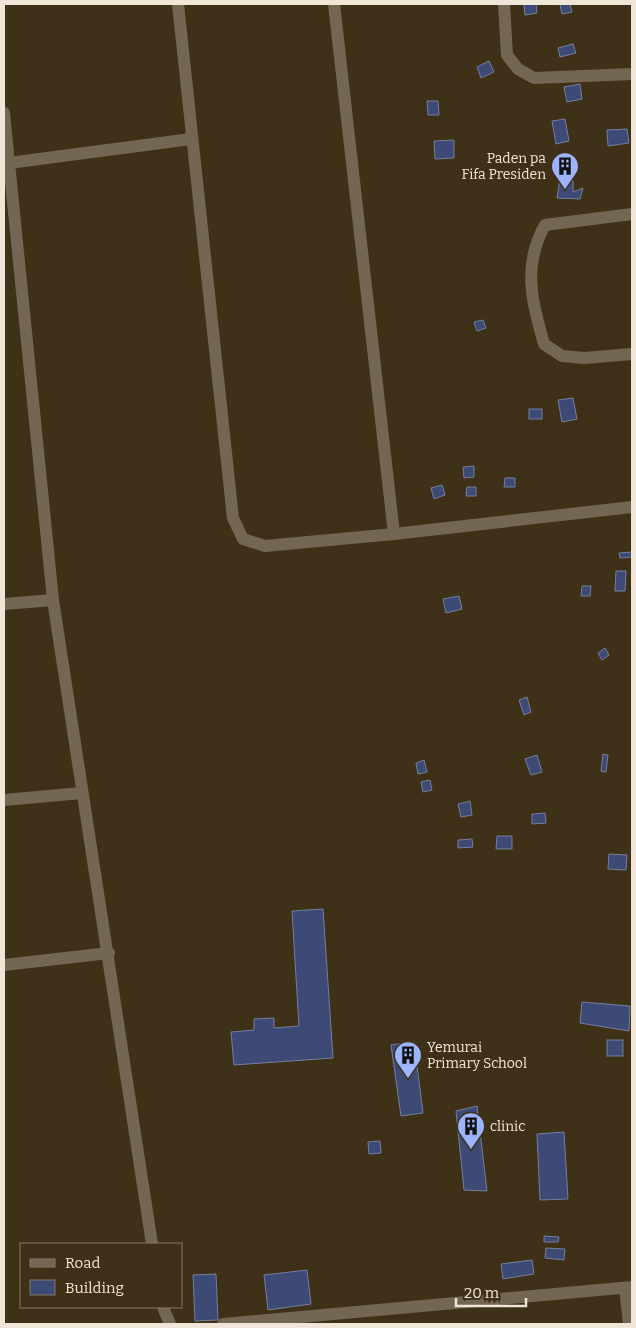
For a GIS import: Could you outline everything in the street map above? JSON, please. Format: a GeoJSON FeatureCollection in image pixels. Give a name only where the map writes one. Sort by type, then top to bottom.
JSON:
{"type":"FeatureCollection","features":[{"type":"Feature","properties":{"kind":"street"},"geometry":{"type":"LineString","coordinates":[[178,4],[233,518],[243,539],[265,546],[394,534],[632,506]]}},
{"type":"Feature","properties":{"kind":"street"},"geometry":{"type":"LineString","coordinates":[[334,4],[394,534]]}},
{"type":"Feature","properties":{"kind":"street"},"geometry":{"type":"LineString","coordinates":[[504,4],[507,55],[518,69],[534,78],[632,74]]}},
{"type":"Feature","properties":{"kind":"street"},"geometry":{"type":"LineString","coordinates":[[4,113],[53,600],[82,793],[109,953],[152,1243]]}},
{"type":"Feature","properties":{"kind":"street"},"geometry":{"type":"LineString","coordinates":[[9,163],[191,138]]}},
{"type":"Feature","properties":{"kind":"street"},"geometry":{"type":"LineString","coordinates":[[632,214],[545,225],[535,243],[530,264],[534,308],[544,344],[562,356],[584,358],[632,354]]}},
{"type":"Feature","properties":{"kind":"street"},"geometry":{"type":"LineString","coordinates":[[4,604],[53,600]]}},
{"type":"Feature","properties":{"kind":"street"},"geometry":{"type":"LineString","coordinates":[[4,800],[82,793]]}},
{"type":"Feature","properties":{"kind":"street"},"geometry":{"type":"LineString","coordinates":[[4,965],[109,953]]}},
{"type":"Feature","properties":{"kind":"street"},"geometry":{"type":"LineString","coordinates":[[223,1324],[629,1288],[629,1324]]}},
{"type":"Feature","properties":{"kind":"street"},"geometry":{"type":"LineString","coordinates":[[163,1308],[170,1324]]}},
{"type":"Feature","properties":{"kind":"building"},"geometry":{"type":"Polygon","coordinates":[[[524,4],[536,4],[537,13],[525,15],[524,4]]]}},
{"type":"Feature","properties":{"kind":"building"},"geometry":{"type":"Polygon","coordinates":[[[560,4],[570,4],[572,12],[562,14],[560,4]]]}},
{"type":"Feature","properties":{"kind":"building"},"geometry":{"type":"Polygon","coordinates":[[[573,44],[576,53],[560,57],[558,48],[573,44]]]}},
{"type":"Feature","properties":{"kind":"building"},"geometry":{"type":"Polygon","coordinates":[[[489,61],[494,72],[481,78],[477,67],[489,61]]]}},
{"type":"Feature","properties":{"kind":"building"},"geometry":{"type":"Polygon","coordinates":[[[580,84],[582,99],[567,102],[564,87],[580,84]]]}},
{"type":"Feature","properties":{"kind":"building"},"geometry":{"type":"Polygon","coordinates":[[[427,101],[438,101],[439,115],[428,115],[427,101]]]}},
{"type":"Feature","properties":{"kind":"building"},"geometry":{"type":"Polygon","coordinates":[[[565,119],[569,141],[556,144],[552,121],[565,119]]]}},
{"type":"Feature","properties":{"kind":"building"},"geometry":{"type":"Polygon","coordinates":[[[627,129],[629,143],[608,146],[607,130],[627,129]]]}},
{"type":"Feature","properties":{"kind":"building"},"geometry":{"type":"Polygon","coordinates":[[[454,140],[454,158],[435,159],[434,141],[454,140]]]}},
{"type":"Feature","properties":{"kind":"building","name":"Paden pa Fifa Presiden"},"geometry":{"type":"Polygon","coordinates":[[[560,179],[573,181],[573,192],[583,188],[580,199],[557,198],[560,179]]]}},
{"type":"Feature","properties":{"kind":"building"},"geometry":{"type":"Polygon","coordinates":[[[483,320],[486,328],[477,331],[474,322],[483,320]]]}},
{"type":"Feature","properties":{"kind":"building"},"geometry":{"type":"Polygon","coordinates":[[[573,398],[577,419],[562,422],[558,400],[573,398]]]}},
{"type":"Feature","properties":{"kind":"building"},"geometry":{"type":"Polygon","coordinates":[[[529,409],[542,409],[542,419],[529,419],[529,409]]]}},
{"type":"Feature","properties":{"kind":"building"},"geometry":{"type":"Polygon","coordinates":[[[474,466],[474,477],[464,478],[463,467],[474,466]]]}},
{"type":"Feature","properties":{"kind":"building"},"geometry":{"type":"Polygon","coordinates":[[[505,478],[515,478],[515,487],[504,487],[505,478]]]}},
{"type":"Feature","properties":{"kind":"building"},"geometry":{"type":"Polygon","coordinates":[[[442,485],[445,495],[434,499],[431,488],[442,485]]]}},
{"type":"Feature","properties":{"kind":"building"},"geometry":{"type":"Polygon","coordinates":[[[467,487],[476,487],[476,496],[466,496],[467,487]]]}},
{"type":"Feature","properties":{"kind":"building"},"geometry":{"type":"Polygon","coordinates":[[[632,552],[632,557],[620,558],[619,553],[632,552]]]}},
{"type":"Feature","properties":{"kind":"building"},"geometry":{"type":"Polygon","coordinates":[[[616,571],[626,571],[625,591],[615,591],[616,571]]]}},
{"type":"Feature","properties":{"kind":"building"},"geometry":{"type":"Polygon","coordinates":[[[582,586],[591,586],[590,596],[581,596],[582,586]]]}},
{"type":"Feature","properties":{"kind":"building"},"geometry":{"type":"Polygon","coordinates":[[[459,596],[462,609],[446,613],[443,599],[459,596]]]}},
{"type":"Feature","properties":{"kind":"building"},"geometry":{"type":"Polygon","coordinates":[[[605,648],[609,655],[602,660],[598,653],[605,648]]]}},
{"type":"Feature","properties":{"kind":"building"},"geometry":{"type":"Polygon","coordinates":[[[527,697],[531,712],[524,715],[519,700],[527,697]]]}},
{"type":"Feature","properties":{"kind":"building"},"geometry":{"type":"Polygon","coordinates":[[[603,754],[608,755],[606,772],[601,771],[603,754]]]}},
{"type":"Feature","properties":{"kind":"building"},"geometry":{"type":"Polygon","coordinates":[[[537,755],[542,772],[531,775],[525,759],[537,755]]]}},
{"type":"Feature","properties":{"kind":"building"},"geometry":{"type":"Polygon","coordinates":[[[424,760],[427,772],[418,774],[416,763],[424,760]]]}},
{"type":"Feature","properties":{"kind":"building"},"geometry":{"type":"Polygon","coordinates":[[[430,780],[432,790],[423,792],[421,782],[430,780]]]}},
{"type":"Feature","properties":{"kind":"building"},"geometry":{"type":"Polygon","coordinates":[[[470,801],[472,815],[461,817],[458,804],[470,801]]]}},
{"type":"Feature","properties":{"kind":"building"},"geometry":{"type":"Polygon","coordinates":[[[545,813],[546,823],[532,824],[532,814],[545,813]]]}},
{"type":"Feature","properties":{"kind":"building"},"geometry":{"type":"Polygon","coordinates":[[[497,836],[512,836],[512,849],[496,849],[497,836]]]}},
{"type":"Feature","properties":{"kind":"building"},"geometry":{"type":"Polygon","coordinates":[[[472,839],[473,847],[458,848],[458,840],[472,839]]]}},
{"type":"Feature","properties":{"kind":"building"},"geometry":{"type":"Polygon","coordinates":[[[609,854],[627,855],[626,870],[608,869],[609,854]]]}},
{"type":"Feature","properties":{"kind":"building"},"geometry":{"type":"Polygon","coordinates":[[[323,909],[333,1058],[234,1065],[231,1032],[254,1030],[254,1019],[274,1018],[274,1028],[299,1026],[292,911],[323,909]]]}},
{"type":"Feature","properties":{"kind":"building"},"geometry":{"type":"Polygon","coordinates":[[[582,1002],[630,1006],[629,1031],[580,1023],[582,1002]]]}},
{"type":"Feature","properties":{"kind":"building"},"geometry":{"type":"Polygon","coordinates":[[[607,1040],[623,1040],[623,1056],[607,1056],[607,1040]]]}},
{"type":"Feature","properties":{"kind":"building","name":"Yemurai Primary School"},"geometry":{"type":"Polygon","coordinates":[[[414,1042],[423,1113],[401,1116],[391,1045],[414,1042]]]}},
{"type":"Feature","properties":{"kind":"building","name":"clinic"},"geometry":{"type":"Polygon","coordinates":[[[477,1106],[487,1191],[464,1190],[456,1111],[477,1106]]]}},
{"type":"Feature","properties":{"kind":"building"},"geometry":{"type":"Polygon","coordinates":[[[564,1132],[568,1199],[540,1200],[537,1134],[564,1132]]]}},
{"type":"Feature","properties":{"kind":"building"},"geometry":{"type":"Polygon","coordinates":[[[380,1141],[381,1153],[369,1154],[368,1142],[380,1141]]]}},
{"type":"Feature","properties":{"kind":"building"},"geometry":{"type":"Polygon","coordinates":[[[544,1236],[559,1237],[558,1242],[544,1242],[544,1236]]]}},
{"type":"Feature","properties":{"kind":"building"},"geometry":{"type":"Polygon","coordinates":[[[546,1248],[565,1249],[564,1260],[545,1258],[546,1248]]]}},
{"type":"Feature","properties":{"kind":"building"},"geometry":{"type":"Polygon","coordinates":[[[532,1260],[534,1274],[503,1279],[501,1264],[532,1260]]]}},
{"type":"Feature","properties":{"kind":"building"},"geometry":{"type":"Polygon","coordinates":[[[307,1270],[311,1304],[268,1310],[264,1275],[307,1270]]]}},
{"type":"Feature","properties":{"kind":"building"},"geometry":{"type":"Polygon","coordinates":[[[216,1274],[218,1320],[195,1321],[193,1275],[216,1274]]]}},
{"type":"Feature","properties":{"kind":"place","name":"Paden pa Fifa Presiden"},"geometry":{"type":"Point","coordinates":[565,190]}},
{"type":"Feature","properties":{"kind":"place","name":"Yemurai Primary School"},"geometry":{"type":"Point","coordinates":[408,1079]}},
{"type":"Feature","properties":{"kind":"place","name":"clinic"},"geometry":{"type":"Point","coordinates":[471,1150]}}]}
